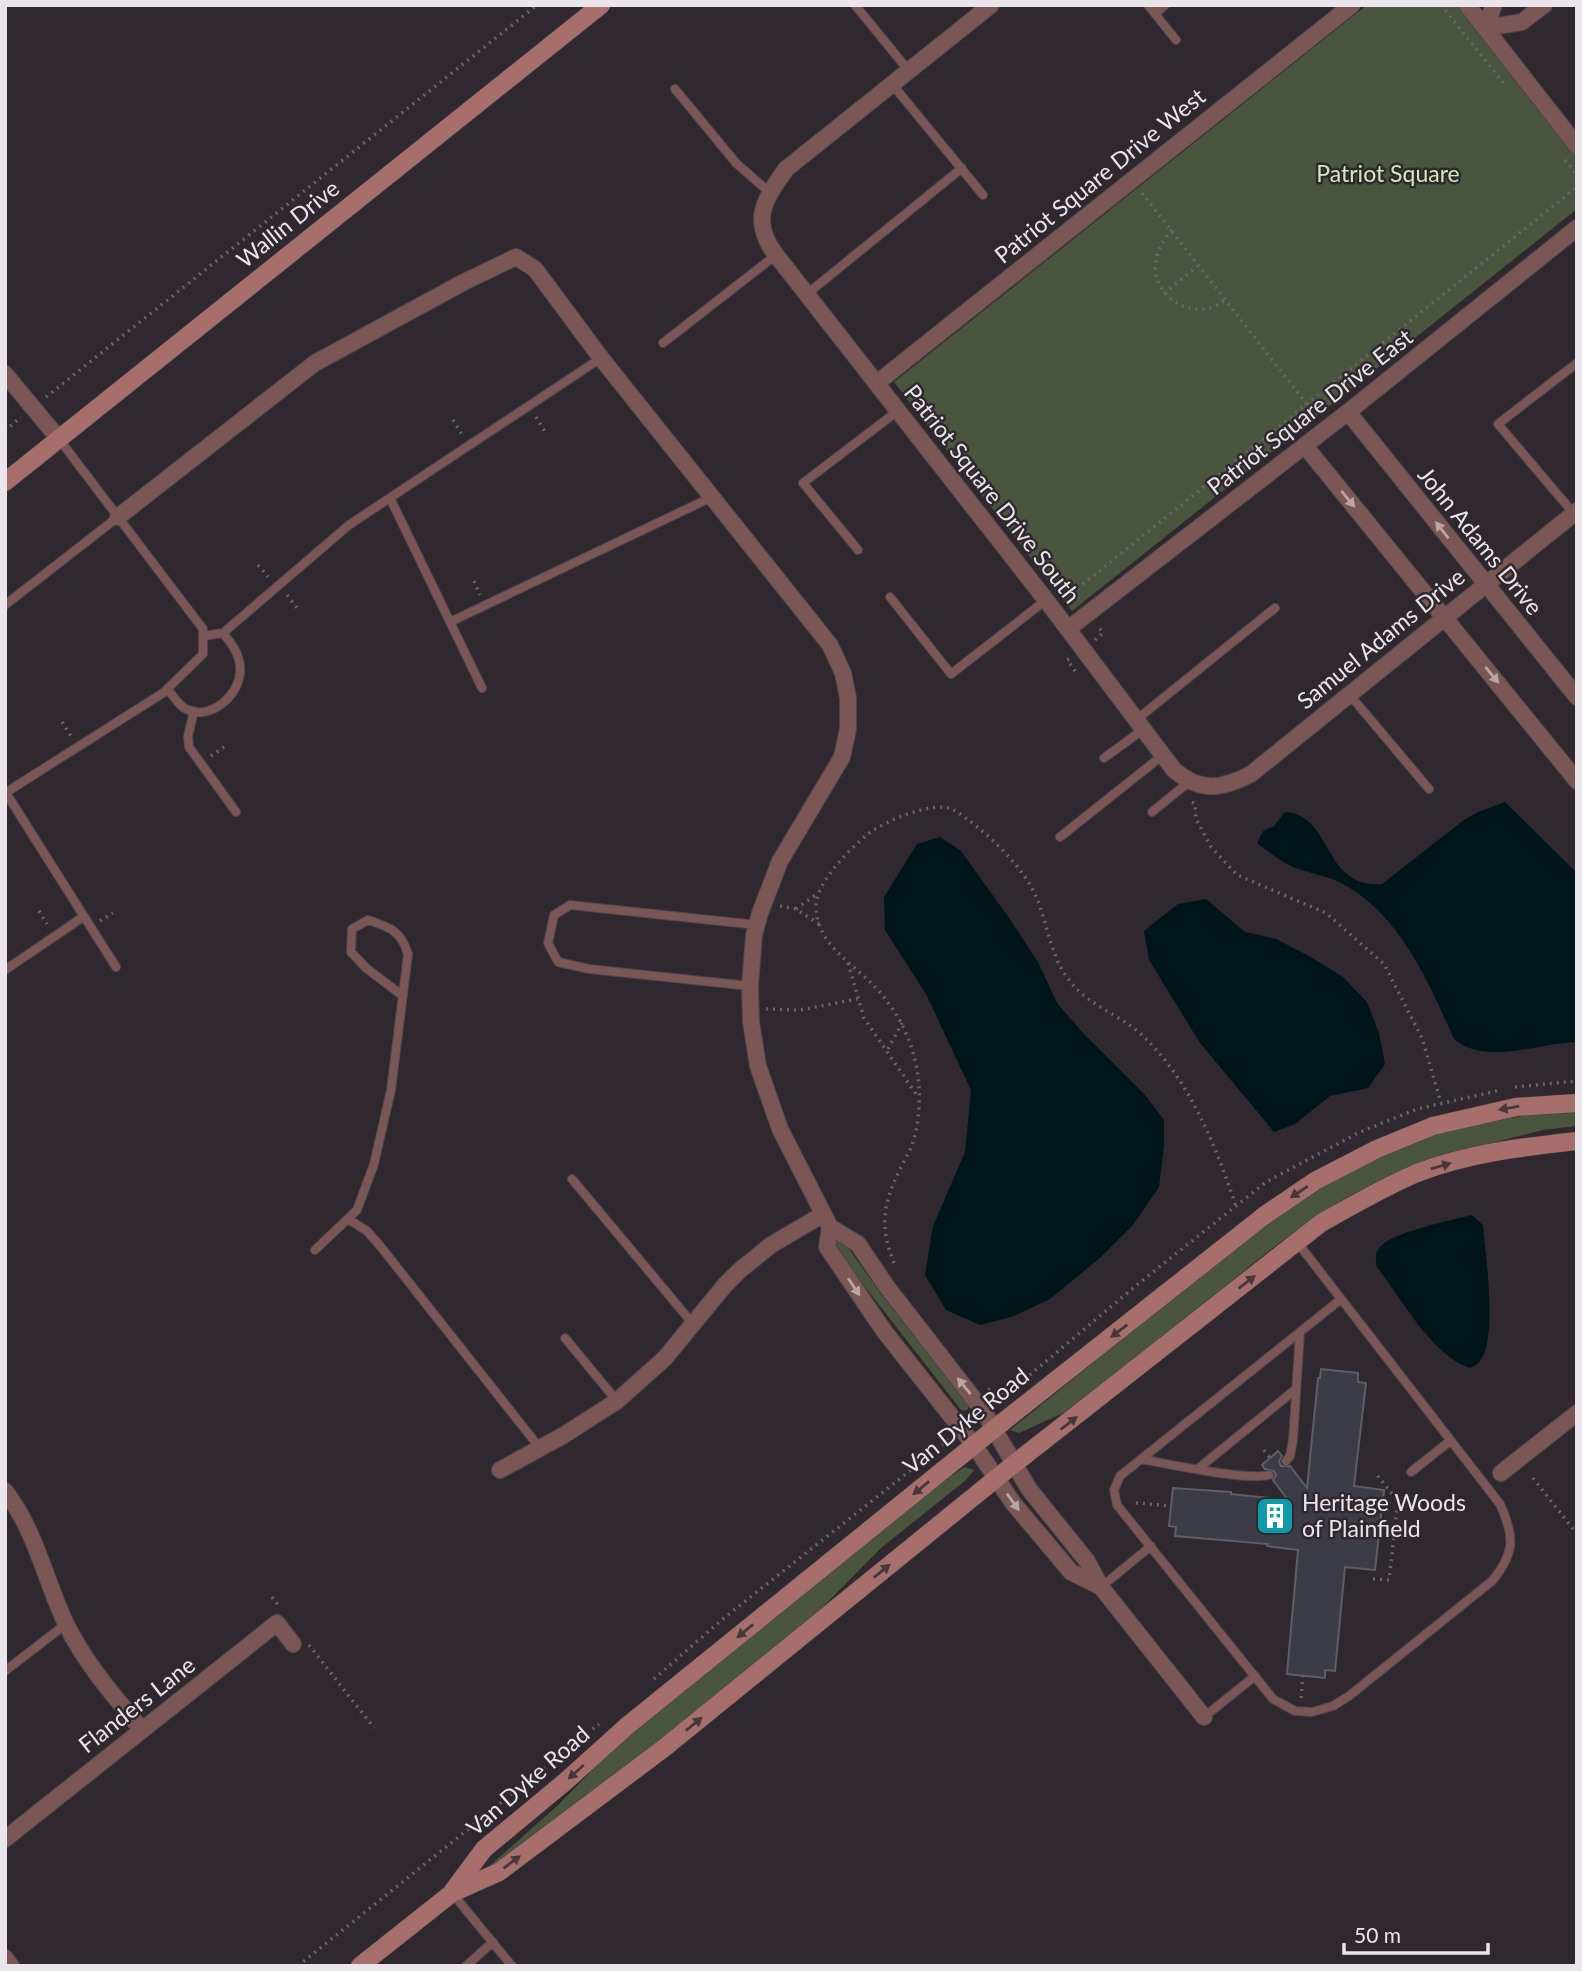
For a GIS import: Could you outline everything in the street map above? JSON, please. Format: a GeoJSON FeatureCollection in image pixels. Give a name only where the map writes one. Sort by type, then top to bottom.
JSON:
{"type":"FeatureCollection","features":[{"type":"Feature","properties":{"kind":"street","name":"Wallin Drive"},"geometry":{"type":"LineString","coordinates":[[5,482],[601,5]]}},
{"type":"Feature","properties":{"kind":"street"},"geometry":{"type":"LineString","coordinates":[[769,192],[786,169],[991,5]]}},
{"type":"Feature","properties":{"kind":"street","name":"Patriot Square Drive West"},"geometry":{"type":"LineString","coordinates":[[877,383],[1352,5]]}},
{"type":"Feature","properties":{"kind":"street"},"geometry":{"type":"LineString","coordinates":[[1467,5],[1574,138]]}},
{"type":"Feature","properties":{"kind":"street"},"geometry":{"type":"LineString","coordinates":[[1485,28],[1494,5]]}},
{"type":"Feature","properties":{"kind":"street"},"geometry":{"type":"LineString","coordinates":[[1485,28],[1522,22],[1544,5]]}},
{"type":"Feature","properties":{"kind":"street","name":"Patriot Square Drive South"},"geometry":{"type":"LineString","coordinates":[[769,192],[761,211],[763,231],[776,255],[899,410],[1174,770],[1189,782]]}},
{"type":"Feature","properties":{"kind":"street","name":"Patriot Square Drive East"},"geometry":{"type":"LineString","coordinates":[[1068,629],[1305,446],[1577,228]]}},
{"type":"Feature","properties":{"kind":"street"},"geometry":{"type":"LineString","coordinates":[[118,517],[315,363],[464,282],[516,257],[535,269],[601,358],[830,645],[843,673],[848,698],[848,729],[842,757],[780,861],[757,925],[750,986],[751,1022],[758,1066],[780,1129],[826,1221],[827,1247],[884,1331],[974,1445],[1013,1503],[1071,1572],[1101,1587]]}},
{"type":"Feature","properties":{"kind":"street"},"geometry":{"type":"LineString","coordinates":[[5,374],[59,439]]}},
{"type":"Feature","properties":{"kind":"street","name":"John Adams Drive"},"geometry":{"type":"LineString","coordinates":[[1348,412],[1577,697]]}},
{"type":"Feature","properties":{"kind":"street"},"geometry":{"type":"LineString","coordinates":[[1305,446],[1577,781]]}},
{"type":"Feature","properties":{"kind":"street","name":"Samuel Adams Drive"},"geometry":{"type":"LineString","coordinates":[[1189,782],[1207,786],[1229,785],[1251,774],[1485,584],[1576,514]]}},
{"type":"Feature","properties":{"kind":"street","name":"Van Dyke Road"},"geometry":{"type":"LineString","coordinates":[[452,1893],[484,1849],[627,1726],[974,1445],[1265,1215],[1315,1181],[1377,1149],[1433,1126],[1516,1107],[1577,1103]]}},
{"type":"Feature","properties":{"kind":"street","name":"Van Dyke Road"},"geometry":{"type":"LineString","coordinates":[[360,1966],[452,1893],[499,1872],[664,1748],[1014,1464],[1321,1223],[1419,1172],[1477,1155],[1577,1141]]}},
{"type":"Feature","properties":{"kind":"street"},"geometry":{"type":"LineString","coordinates":[[500,1471],[617,1401],[665,1358],[739,1270],[771,1245],[826,1221]]}},
{"type":"Feature","properties":{"kind":"street"},"geometry":{"type":"LineString","coordinates":[[826,1221],[858,1244],[887,1287],[984,1412],[1029,1489],[1087,1561],[1101,1587],[1204,1717]]}},
{"type":"Feature","properties":{"kind":"street"},"geometry":{"type":"LineString","coordinates":[[1501,1474],[1577,1413]]}},
{"type":"Feature","properties":{"kind":"street"},"geometry":{"type":"LineString","coordinates":[[7,1499],[28,1527],[66,1624],[85,1659],[142,1730]]}},
{"type":"Feature","properties":{"kind":"street","name":"Flanders Lane"},"geometry":{"type":"LineString","coordinates":[[5,1839],[276,1623],[300,1642]]}},
{"type":"Feature","properties":{"kind":"street"},"geometry":{"type":"LineString","coordinates":[[5,1958],[11,1966]]}},
{"type":"Feature","properties":{"kind":"lane"},"geometry":{"type":"LineString","coordinates":[[855,5],[909,71]]}},
{"type":"Feature","properties":{"kind":"lane"},"geometry":{"type":"LineString","coordinates":[[1148,5],[1175,40]]}},
{"type":"Feature","properties":{"kind":"lane"},"geometry":{"type":"LineString","coordinates":[[1155,14],[1165,5]]}},
{"type":"Feature","properties":{"kind":"lane"},"geometry":{"type":"LineString","coordinates":[[892,84],[983,195]]}},
{"type":"Feature","properties":{"kind":"lane"},"geometry":{"type":"LineString","coordinates":[[675,89],[736,163],[769,192]]}},
{"type":"Feature","properties":{"kind":"lane"},"geometry":{"type":"LineString","coordinates":[[807,294],[962,168]]}},
{"type":"Feature","properties":{"kind":"lane"},"geometry":{"type":"LineString","coordinates":[[663,343],[776,255]]}},
{"type":"Feature","properties":{"kind":"lane"},"geometry":{"type":"LineString","coordinates":[[203,636],[223,632],[349,525],[601,358]]}},
{"type":"Feature","properties":{"kind":"lane"},"geometry":{"type":"LineString","coordinates":[[1576,514],[1498,424],[1577,363]]}},
{"type":"Feature","properties":{"kind":"lane"},"geometry":{"type":"LineString","coordinates":[[858,550],[803,483],[899,410]]}},
{"type":"Feature","properties":{"kind":"lane"},"geometry":{"type":"LineString","coordinates":[[59,439],[203,629],[203,654],[167,689],[5,793],[116,967]]}},
{"type":"Feature","properties":{"kind":"lane"},"geometry":{"type":"LineString","coordinates":[[450,622],[712,497]]}},
{"type":"Feature","properties":{"kind":"lane"},"geometry":{"type":"LineString","coordinates":[[390,498],[482,688]]}},
{"type":"Feature","properties":{"kind":"lane"},"geometry":{"type":"LineString","coordinates":[[5,605],[118,517]]}},
{"type":"Feature","properties":{"kind":"lane"},"geometry":{"type":"LineString","coordinates":[[890,597],[951,674],[1045,600]]}},
{"type":"Feature","properties":{"kind":"lane"},"geometry":{"type":"LineString","coordinates":[[1104,758],[1275,608]]}},
{"type":"Feature","properties":{"kind":"lane"},"geometry":{"type":"LineString","coordinates":[[167,689],[185,709],[205,713],[223,704],[235,687],[241,668],[234,648],[223,632]]}},
{"type":"Feature","properties":{"kind":"lane"},"geometry":{"type":"LineString","coordinates":[[1349,694],[1429,789]]}},
{"type":"Feature","properties":{"kind":"lane"},"geometry":{"type":"LineString","coordinates":[[194,711],[188,736],[189,747],[236,812]]}},
{"type":"Feature","properties":{"kind":"lane"},"geometry":{"type":"LineString","coordinates":[[1060,837],[1163,755]]}},
{"type":"Feature","properties":{"kind":"lane"},"geometry":{"type":"LineString","coordinates":[[1152,812],[1189,782]]}},
{"type":"Feature","properties":{"kind":"lane"},"geometry":{"type":"LineString","coordinates":[[750,986],[589,969],[558,962],[548,943],[554,915],[570,905],[757,925]]}},
{"type":"Feature","properties":{"kind":"lane"},"geometry":{"type":"LineString","coordinates":[[5,970],[83,917]]}},
{"type":"Feature","properties":{"kind":"lane"},"geometry":{"type":"LineString","coordinates":[[315,1250],[357,1210],[374,1164],[391,1090],[403,996],[408,954],[403,938],[386,926],[368,920],[352,929],[351,953],[385,984],[403,996]]}},
{"type":"Feature","properties":{"kind":"lane"},"geometry":{"type":"LineString","coordinates":[[572,1179],[693,1325]]}},
{"type":"Feature","properties":{"kind":"lane"},"geometry":{"type":"LineString","coordinates":[[348,1219],[367,1231],[381,1247],[539,1447]]}},
{"type":"Feature","properties":{"kind":"lane"},"geometry":{"type":"LineString","coordinates":[[1297,1242],[1500,1504],[1507,1519],[1510,1552],[1497,1574],[1349,1696],[1323,1710],[1295,1711],[1273,1699],[1117,1505],[1114,1490],[1120,1476],[1340,1300]]}},
{"type":"Feature","properties":{"kind":"lane"},"geometry":{"type":"LineString","coordinates":[[1286,1461],[1290,1456],[1293,1440],[1300,1332]]}},
{"type":"Feature","properties":{"kind":"lane"},"geometry":{"type":"LineString","coordinates":[[565,1338],[617,1401]]}},
{"type":"Feature","properties":{"kind":"lane"},"geometry":{"type":"LineString","coordinates":[[1199,1468],[1296,1389]]}},
{"type":"Feature","properties":{"kind":"lane"},"geometry":{"type":"LineString","coordinates":[[1411,1472],[1450,1441]]}},
{"type":"Feature","properties":{"kind":"lane"},"geometry":{"type":"LineString","coordinates":[[1141,1460],[1262,1477],[1269,1475]]}},
{"type":"Feature","properties":{"kind":"lane"},"geometry":{"type":"LineString","coordinates":[[1101,1587],[1151,1546]]}},
{"type":"Feature","properties":{"kind":"lane"},"geometry":{"type":"LineString","coordinates":[[5,1671],[66,1624]]}},
{"type":"Feature","properties":{"kind":"lane"},"geometry":{"type":"LineString","coordinates":[[1204,1717],[1255,1676]]}},
{"type":"Feature","properties":{"kind":"lane"},"geometry":{"type":"LineString","coordinates":[[452,1893],[512,1966]]}},
{"type":"Feature","properties":{"kind":"lane"},"geometry":{"type":"LineString","coordinates":[[466,1966],[493,1942]]}},
{"type":"Feature","properties":{"kind":"path"},"geometry":{"type":"LineString","coordinates":[[47,396],[537,5]]}},
{"type":"Feature","properties":{"kind":"path"},"geometry":{"type":"LineString","coordinates":[[1132,180],[1326,429]]}},
{"type":"Feature","properties":{"kind":"path"},"geometry":{"type":"LineString","coordinates":[[1073,592],[1577,187]]}},
{"type":"Feature","properties":{"kind":"path"},"geometry":{"type":"LineString","coordinates":[[1172,230],[1163,241],[1155,262],[1160,287],[1164,293],[1172,302],[1189,309],[1207,309],[1226,300]]}},
{"type":"Feature","properties":{"kind":"path"},"geometry":{"type":"LineString","coordinates":[[1164,293],[1199,265]]}},
{"type":"Feature","properties":{"kind":"path"},"geometry":{"type":"LineString","coordinates":[[5,430],[21,417]]}},
{"type":"Feature","properties":{"kind":"path"},"geometry":{"type":"LineString","coordinates":[[536,417],[545,432]]}},
{"type":"Feature","properties":{"kind":"path"},"geometry":{"type":"LineString","coordinates":[[453,420],[463,435]]}},
{"type":"Feature","properties":{"kind":"path"},"geometry":{"type":"LineString","coordinates":[[258,565],[270,579]]}},
{"type":"Feature","properties":{"kind":"path"},"geometry":{"type":"LineString","coordinates":[[474,581],[480,596]]}},
{"type":"Feature","properties":{"kind":"path"},"geometry":{"type":"LineString","coordinates":[[287,595],[298,609]]}},
{"type":"Feature","properties":{"kind":"path"},"geometry":{"type":"LineString","coordinates":[[62,722],[73,739]]}},
{"type":"Feature","properties":{"kind":"path"},"geometry":{"type":"LineString","coordinates":[[210,757],[224,747]]}},
{"type":"Feature","properties":{"kind":"path"},"geometry":{"type":"LineString","coordinates":[[1195,804],[1196,819],[1211,847],[1237,875],[1326,913],[1384,964],[1422,1038],[1441,1103]]}},
{"type":"Feature","properties":{"kind":"path"},"geometry":{"type":"LineString","coordinates":[[796,909],[818,893],[836,866],[869,833],[889,821],[922,810],[953,809],[995,842],[1028,882],[1037,900],[1051,947],[1072,984],[1084,996],[1142,1035],[1170,1066],[1196,1106],[1222,1164],[1236,1206]]}},
{"type":"Feature","properties":{"kind":"path"},"geometry":{"type":"LineString","coordinates":[[818,893],[816,911],[825,937],[877,988],[902,1023],[918,1073],[912,1145],[885,1205],[885,1239],[897,1269]]}},
{"type":"Feature","properties":{"kind":"path"},"geometry":{"type":"LineString","coordinates":[[774,905],[796,909],[819,924]]}},
{"type":"Feature","properties":{"kind":"path"},"geometry":{"type":"LineString","coordinates":[[39,911],[48,926]]}},
{"type":"Feature","properties":{"kind":"path"},"geometry":{"type":"LineString","coordinates":[[99,922],[113,913]]}},
{"type":"Feature","properties":{"kind":"path"},"geometry":{"type":"LineString","coordinates":[[847,961],[864,1017],[918,1097]]}},
{"type":"Feature","properties":{"kind":"path"},"geometry":{"type":"LineString","coordinates":[[765,1009],[800,1010],[857,999]]}},
{"type":"Feature","properties":{"kind":"path"},"geometry":{"type":"LineString","coordinates":[[887,1050],[902,1023]]}},
{"type":"Feature","properties":{"kind":"path"},"geometry":{"type":"LineString","coordinates":[[985,1387],[1005,1396]]}},
{"type":"Feature","properties":{"kind":"path"},"geometry":{"type":"LineString","coordinates":[[1264,1450],[1270,1458]]}},
{"type":"Feature","properties":{"kind":"path"},"geometry":{"type":"LineString","coordinates":[[1373,1578],[1389,1580],[1398,1501],[1377,1475]]}},
{"type":"Feature","properties":{"kind":"path"},"geometry":{"type":"LineString","coordinates":[[1533,1478],[1577,1534]]}},
{"type":"Feature","properties":{"kind":"path"},"geometry":{"type":"LineString","coordinates":[[1382,1504],[1395,1498]]}},
{"type":"Feature","properties":{"kind":"path"},"geometry":{"type":"LineString","coordinates":[[1136,1503],[1171,1506]]}},
{"type":"Feature","properties":{"kind":"path"},"geometry":{"type":"LineString","coordinates":[[272,1597],[280,1608]]}},
{"type":"Feature","properties":{"kind":"path"},"geometry":{"type":"LineString","coordinates":[[300,1642],[374,1728]]}},
{"type":"Feature","properties":{"kind":"path"},"geometry":{"type":"LineString","coordinates":[[1301,1700],[1303,1676]]}},
{"type":"Feature","properties":{"kind":"green space","name":"Patriot Square"},"geometry":{"type":"Polygon","coordinates":[[[1367,5],[1458,5],[1577,156],[1577,209],[1072,611],[894,382],[1367,5]]]}},
{"type":"Feature","properties":{"kind":"green space"},"geometry":{"type":"Polygon","coordinates":[[[1577,1111],[1577,1126],[1543,1130],[1476,1147],[1384,1178],[1342,1200],[1279,1243],[1070,1410],[1019,1433],[1010,1430],[1259,1229],[1344,1172],[1429,1136],[1466,1125],[1535,1114],[1577,1111]]]}},
{"type":"Feature","properties":{"kind":"green space"},"geometry":{"type":"Polygon","coordinates":[[[836,1238],[847,1246],[968,1405],[968,1409],[961,1410],[845,1261],[835,1242],[836,1238]]]}},
{"type":"Feature","properties":{"kind":"green space"},"geometry":{"type":"Polygon","coordinates":[[[965,1467],[974,1470],[966,1480],[881,1548],[813,1617],[487,1873],[485,1870],[557,1806],[631,1731],[965,1467]]]}},
{"type":"Feature","properties":{"kind":"shaded area"},"geometry":{"type":"Polygon","coordinates":[[[1505,802],[1577,873],[1577,1042],[1497,1052],[1467,1047],[1454,1039],[1422,972],[1395,930],[1379,911],[1339,882],[1293,867],[1257,843],[1263,831],[1274,826],[1285,812],[1300,816],[1312,825],[1348,875],[1363,882],[1382,884],[1464,820],[1505,802]]]}},
{"type":"Feature","properties":{"kind":"shaded area"},"geometry":{"type":"Polygon","coordinates":[[[940,837],[961,851],[1009,918],[1038,962],[1057,1003],[1145,1095],[1164,1120],[1159,1187],[1133,1225],[1100,1258],[1050,1299],[1014,1316],[980,1325],[946,1310],[925,1275],[933,1226],[965,1152],[971,1090],[926,994],[885,930],[884,897],[917,844],[940,837]]]}},
{"type":"Feature","properties":{"kind":"shaded area"},"geometry":{"type":"Polygon","coordinates":[[[1206,899],[1245,932],[1276,939],[1343,977],[1367,1002],[1379,1033],[1385,1064],[1368,1088],[1330,1096],[1295,1124],[1274,1132],[1200,1043],[1149,960],[1144,931],[1178,904],[1206,899]]]}},
{"type":"Feature","properties":{"kind":"shaded area"},"geometry":{"type":"Polygon","coordinates":[[[1472,1215],[1483,1225],[1490,1317],[1485,1351],[1478,1363],[1470,1368],[1443,1352],[1418,1325],[1377,1267],[1376,1258],[1381,1246],[1398,1236],[1472,1215]]]}},
{"type":"Feature","properties":{"kind":"building","name":"Heritage Woods of Plainfield"},"geometry":{"type":"Polygon","coordinates":[[[1321,1369],[1358,1373],[1358,1382],[1366,1383],[1354,1486],[1384,1490],[1375,1570],[1345,1567],[1335,1671],[1325,1670],[1325,1678],[1287,1674],[1298,1550],[1267,1546],[1268,1544],[1175,1536],[1176,1527],[1169,1526],[1173,1488],[1288,1500],[1273,1480],[1276,1475],[1274,1471],[1265,1469],[1262,1465],[1278,1451],[1282,1456],[1279,1461],[1281,1466],[1290,1466],[1307,1488],[1321,1369]]]}},
{"type":"Feature","properties":{"kind":"place","name":"Heritage Woods of Plainfield"},"geometry":{"type":"Point","coordinates":[1275,1516]}}]}
